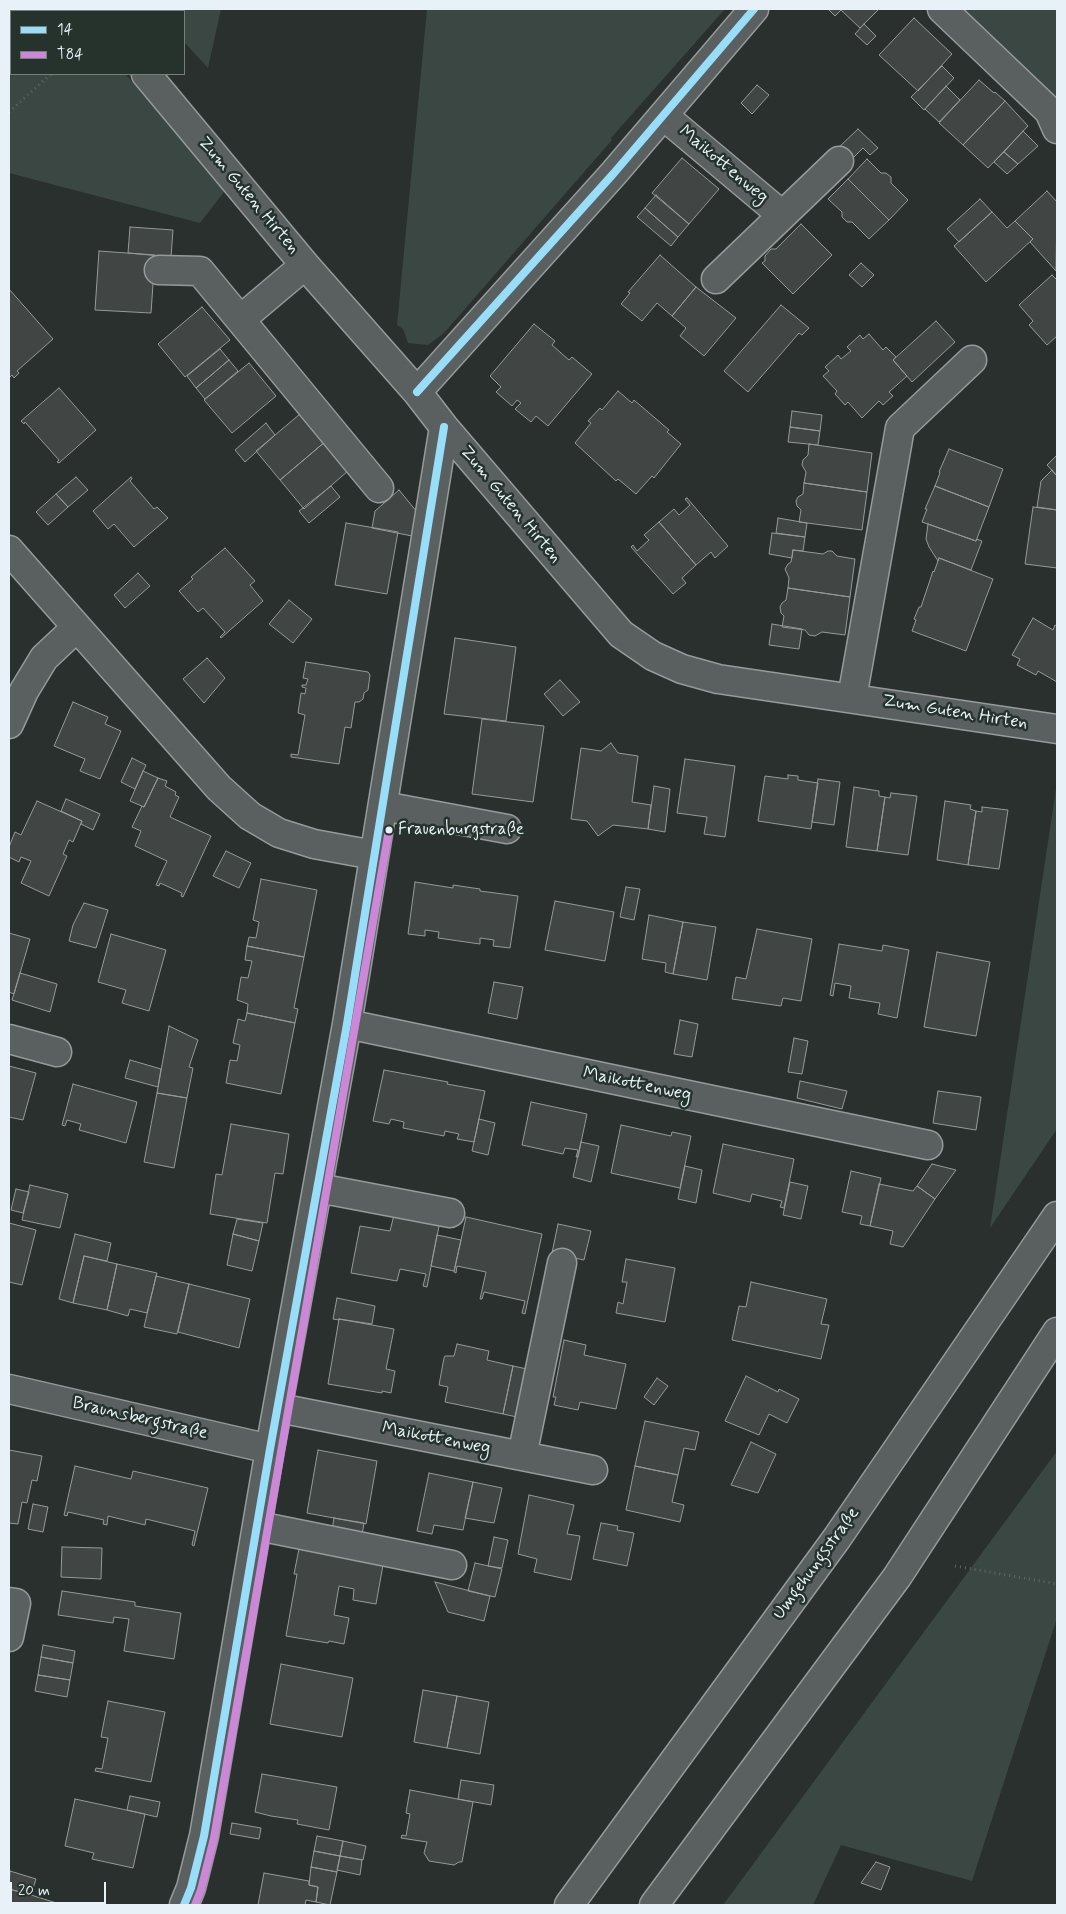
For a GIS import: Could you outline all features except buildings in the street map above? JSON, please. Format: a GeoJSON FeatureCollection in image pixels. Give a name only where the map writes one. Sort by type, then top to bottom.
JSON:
{"type":"FeatureCollection","features":[{"type":"Feature","properties":{"kind":"main road","name":"Maikottenweg"},"geometry":{"type":"LineString","coordinates":[[417,392],[664,116],[754,9]]}},
{"type":"Feature","properties":{"kind":"main road"},"geometry":{"type":"LineString","coordinates":[[942,9],[1049,111],[1057,129]]}},
{"type":"Feature","properties":{"kind":"main road","name":"Zum Guten Hirten"},"geometry":{"type":"LineString","coordinates":[[147,75],[305,265],[417,392],[444,427],[621,634],[653,656],[682,669],[718,679],[1057,728]]}},
{"type":"Feature","properties":{"kind":"main road","name":"Maikottenweg"},"geometry":{"type":"LineString","coordinates":[[664,116],[782,215]]}},
{"type":"Feature","properties":{"kind":"main road","name":"Maikottenweg"},"geometry":{"type":"LineString","coordinates":[[716,279],[839,160]]}},
{"type":"Feature","properties":{"kind":"main road"},"geometry":{"type":"LineString","coordinates":[[241,320],[305,265]]}},
{"type":"Feature","properties":{"kind":"main road"},"geometry":{"type":"LineString","coordinates":[[159,270],[200,271],[379,488]]}},
{"type":"Feature","properties":{"kind":"main road"},"geometry":{"type":"LineString","coordinates":[[852,698],[900,428],[972,360]]}},
{"type":"Feature","properties":{"kind":"main road"},"geometry":{"type":"LineString","coordinates":[[184,1905],[204,1836],[270,1450],[318,1188],[383,806],[444,427]]}},
{"type":"Feature","properties":{"kind":"main road"},"geometry":{"type":"LineString","coordinates":[[9,550],[219,788],[250,816],[279,833],[305,841],[374,855]]}},
{"type":"Feature","properties":{"kind":"main road"},"geometry":{"type":"LineString","coordinates":[[9,724],[24,691],[44,658],[77,628]]}},
{"type":"Feature","properties":{"kind":"main road"},"geometry":{"type":"LineString","coordinates":[[383,806],[507,830]]}},
{"type":"Feature","properties":{"kind":"main road","name":"Maikottenweg"},"geometry":{"type":"LineString","coordinates":[[346,1024],[928,1145]]}},
{"type":"Feature","properties":{"kind":"main road"},"geometry":{"type":"LineString","coordinates":[[9,1039],[57,1052]]}},
{"type":"Feature","properties":{"kind":"main road"},"geometry":{"type":"LineString","coordinates":[[318,1188],[450,1213]]}},
{"type":"Feature","properties":{"kind":"main road","name":"Umgehungsstraße"},"geometry":{"type":"LineString","coordinates":[[569,1905],[837,1538],[1057,1216]]}},
{"type":"Feature","properties":{"kind":"main road"},"geometry":{"type":"LineString","coordinates":[[522,1456],[562,1263]]}},
{"type":"Feature","properties":{"kind":"main road"},"geometry":{"type":"LineString","coordinates":[[654,1905],[896,1577],[1057,1332]]}},
{"type":"Feature","properties":{"kind":"main road","name":"Braunsbergstraße"},"geometry":{"type":"LineString","coordinates":[[9,1389],[270,1450]]}},
{"type":"Feature","properties":{"kind":"main road","name":"Maikottenweg"},"geometry":{"type":"LineString","coordinates":[[279,1408],[593,1470]]}},
{"type":"Feature","properties":{"kind":"main road"},"geometry":{"type":"LineString","coordinates":[[258,1526],[452,1565]]}},
{"type":"Feature","properties":{"kind":"main road"},"geometry":{"type":"LineString","coordinates":[[9,1602],[16,1603],[9,1637]]}},
{"type":"Feature","properties":{"kind":"path"},"geometry":{"type":"LineString","coordinates":[[9,112],[50,75]]}},
{"type":"Feature","properties":{"kind":"path"},"geometry":{"type":"LineString","coordinates":[[955,1566],[1057,1584]]}},
{"type":"Feature","properties":{"kind":"shaded area"},"geometry":{"type":"Polygon","coordinates":[[[9,9],[66,9],[10,10],[10,75],[126,75],[227,188],[200,223],[9,173],[9,9]]]}},
{"type":"Feature","properties":{"kind":"shaded area"},"geometry":{"type":"Polygon","coordinates":[[[221,9],[208,68],[185,43],[185,10],[153,10],[221,9]]]}},
{"type":"Feature","properties":{"kind":"shaded area"},"geometry":{"type":"Polygon","coordinates":[[[427,9],[725,9],[611,138],[612,140],[444,333],[428,345],[408,343],[403,329],[397,325],[427,9]]]}},
{"type":"Feature","properties":{"kind":"shaded area"},"geometry":{"type":"Polygon","coordinates":[[[949,9],[1057,9],[1057,114],[949,9]]]}},
{"type":"Feature","properties":{"kind":"shaded area"},"geometry":{"type":"Polygon","coordinates":[[[1057,782],[1057,1129],[990,1228],[1057,782]]]}},
{"type":"Feature","properties":{"kind":"shaded area"},"geometry":{"type":"Polygon","coordinates":[[[1057,1451],[1057,1618],[972,1881],[841,1845],[813,1905],[723,1905],[1057,1451]]]}},
{"type":"Feature","properties":{"kind":"transit line","name":"14"},"geometry":{"type":"LineString","coordinates":[[417,392],[614,173],[754,9]]}},
{"type":"Feature","properties":{"kind":"transit line","name":"14"},"geometry":{"type":"LineString","coordinates":[[184,1905],[191,1888],[204,1836],[270,1449],[347,1024],[444,427]]}},
{"type":"Feature","properties":{"kind":"transit line","name":"T84"},"geometry":{"type":"LineString","coordinates":[[195,1905],[201,1890],[214,1838],[389,830]]}},
{"type":"Feature","properties":{"kind":"place","name":"Frauenburgstraße"},"geometry":{"type":"Point","coordinates":[389,830]}}]}
